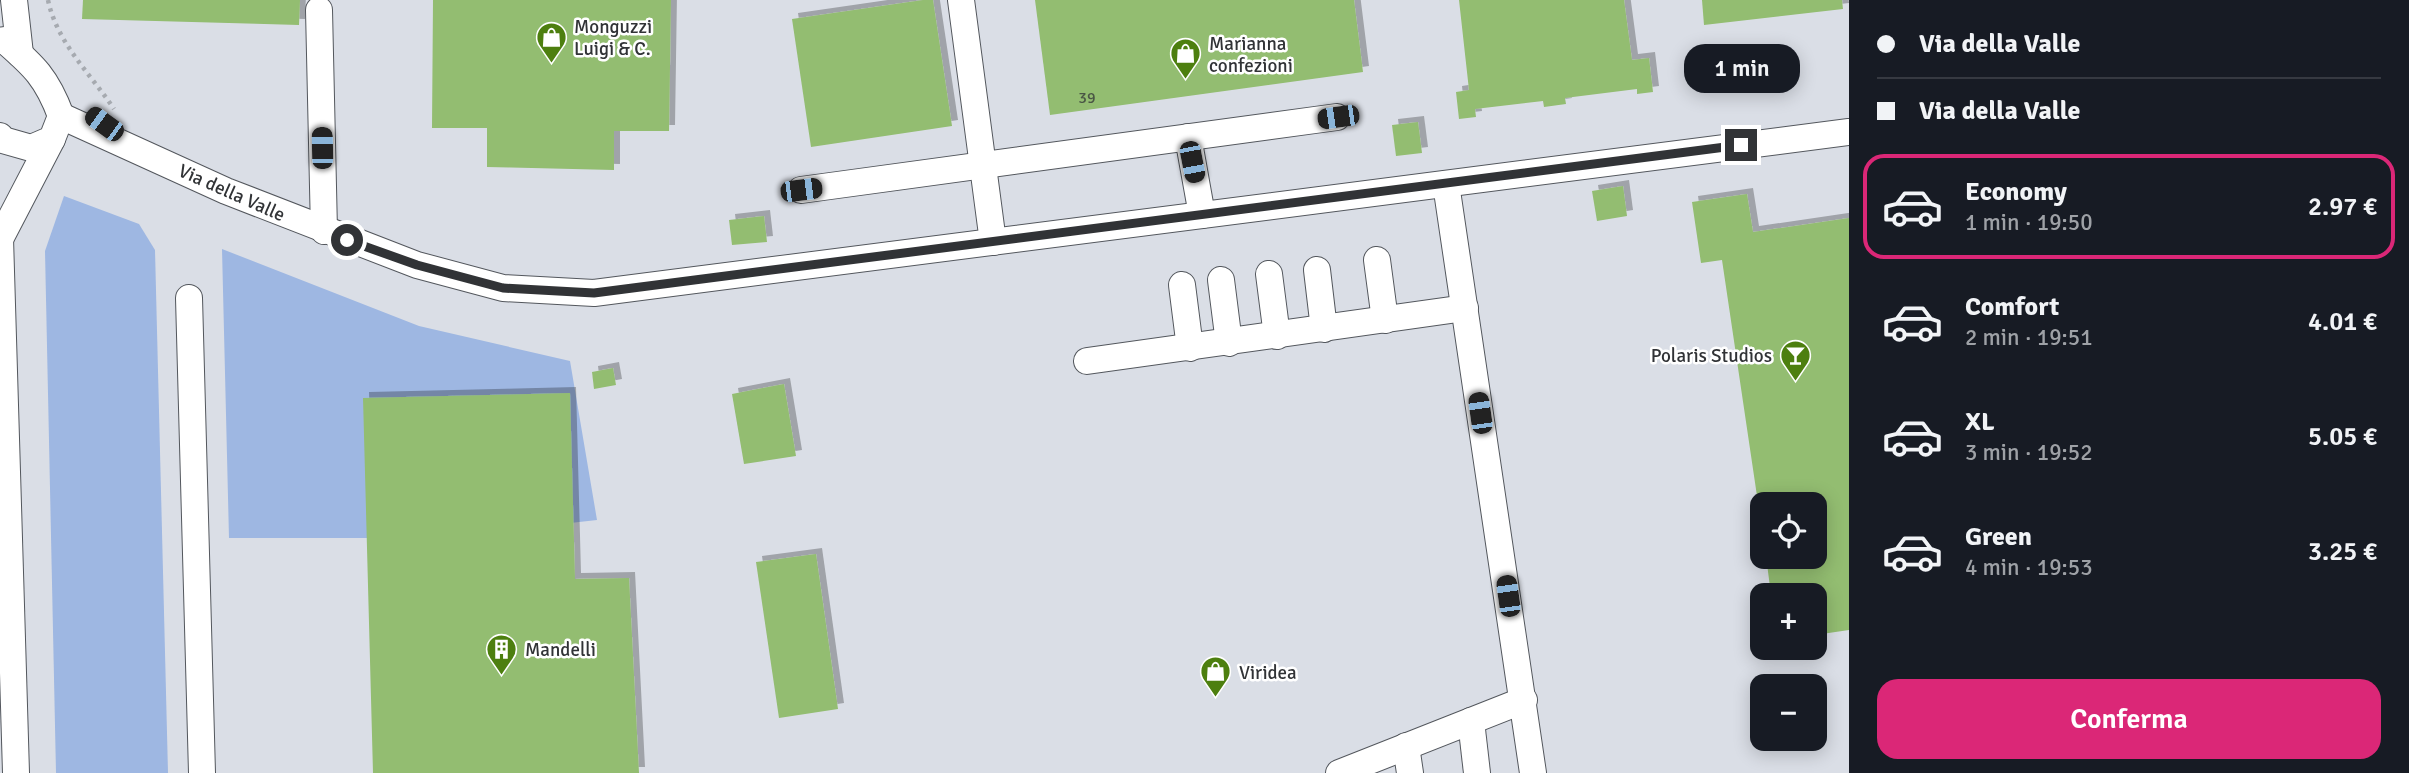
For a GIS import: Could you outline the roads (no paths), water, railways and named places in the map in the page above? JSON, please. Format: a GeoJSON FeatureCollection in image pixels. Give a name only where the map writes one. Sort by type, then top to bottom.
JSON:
{"type":"FeatureCollection","features":[{"type":"Feature","properties":{"kind":"street"},"geometry":{"type":"LineString","coordinates":[[14,0],[10,47],[49,85],[141,151]]}},
{"type":"Feature","properties":{"kind":"street"},"geometry":{"type":"LineString","coordinates":[[961,0],[993,242]]}},
{"type":"Feature","properties":{"kind":"street"},"geometry":{"type":"LineString","coordinates":[[319,10],[324,231]]}},
{"type":"Feature","properties":{"kind":"street"},"geometry":{"type":"LineString","coordinates":[[16,773],[0,239],[56,127],[49,85]]}},
{"type":"Feature","properties":{"kind":"street"},"geometry":{"type":"LineString","coordinates":[[801,190],[1338,117]]}},
{"type":"Feature","properties":{"kind":"street"},"geometry":{"type":"LineString","coordinates":[[0,136],[3,140],[30,148],[56,127]]}},
{"type":"Feature","properties":{"kind":"street"},"geometry":{"type":"LineString","coordinates":[[56,127],[141,151]]}},
{"type":"Feature","properties":{"kind":"street","name":"Via della Valle"},"geometry":{"type":"LineString","coordinates":[[141,151],[324,231],[417,265],[503,288],[594,293],[1849,132]]}},
{"type":"Feature","properties":{"kind":"street"},"geometry":{"type":"LineString","coordinates":[[1188,137],[1202,215]]}},
{"type":"Feature","properties":{"kind":"street"},"geometry":{"type":"LineString","coordinates":[[1446,184],[1533,773]]}},
{"type":"Feature","properties":{"kind":"street"},"geometry":{"type":"LineString","coordinates":[[1377,260],[1385,320]]}},
{"type":"Feature","properties":{"kind":"street"},"geometry":{"type":"LineString","coordinates":[[1317,270],[1324,329]]}},
{"type":"Feature","properties":{"kind":"street"},"geometry":{"type":"LineString","coordinates":[[1269,274],[1277,336]]}},
{"type":"Feature","properties":{"kind":"street"},"geometry":{"type":"LineString","coordinates":[[1221,280],[1229,342]]}},
{"type":"Feature","properties":{"kind":"street"},"geometry":{"type":"LineString","coordinates":[[1182,285],[1190,348]]}},
{"type":"Feature","properties":{"kind":"street"},"geometry":{"type":"LineString","coordinates":[[189,298],[202,773]]}},
{"type":"Feature","properties":{"kind":"street"},"geometry":{"type":"LineString","coordinates":[[1087,361],[1465,308]]}},
{"type":"Feature","properties":{"kind":"street"},"geometry":{"type":"LineString","coordinates":[[1340,773],[1524,700]]}},
{"type":"Feature","properties":{"kind":"street"},"geometry":{"type":"LineString","coordinates":[[1471,721],[1478,773]]}},
{"type":"Feature","properties":{"kind":"street"},"geometry":{"type":"LineString","coordinates":[[1406,746],[1410,773]]}},
{"type":"Feature","properties":{"kind":"place","name":"Monguzzi Luigi & C."},"geometry":{"type":"Point","coordinates":[551,64]}},
{"type":"Feature","properties":{"kind":"place","name":"Marianna confezioni"},"geometry":{"type":"Point","coordinates":[1186,81]}},
{"type":"Feature","properties":{"kind":"place","name":"Polaris Studios"},"geometry":{"type":"Point","coordinates":[1795,382]}},
{"type":"Feature","properties":{"kind":"place","name":"Mandelli"},"geometry":{"type":"Point","coordinates":[502,676]}},
{"type":"Feature","properties":{"kind":"place","name":"Viridea"},"geometry":{"type":"Point","coordinates":[1216,699]}}]}
